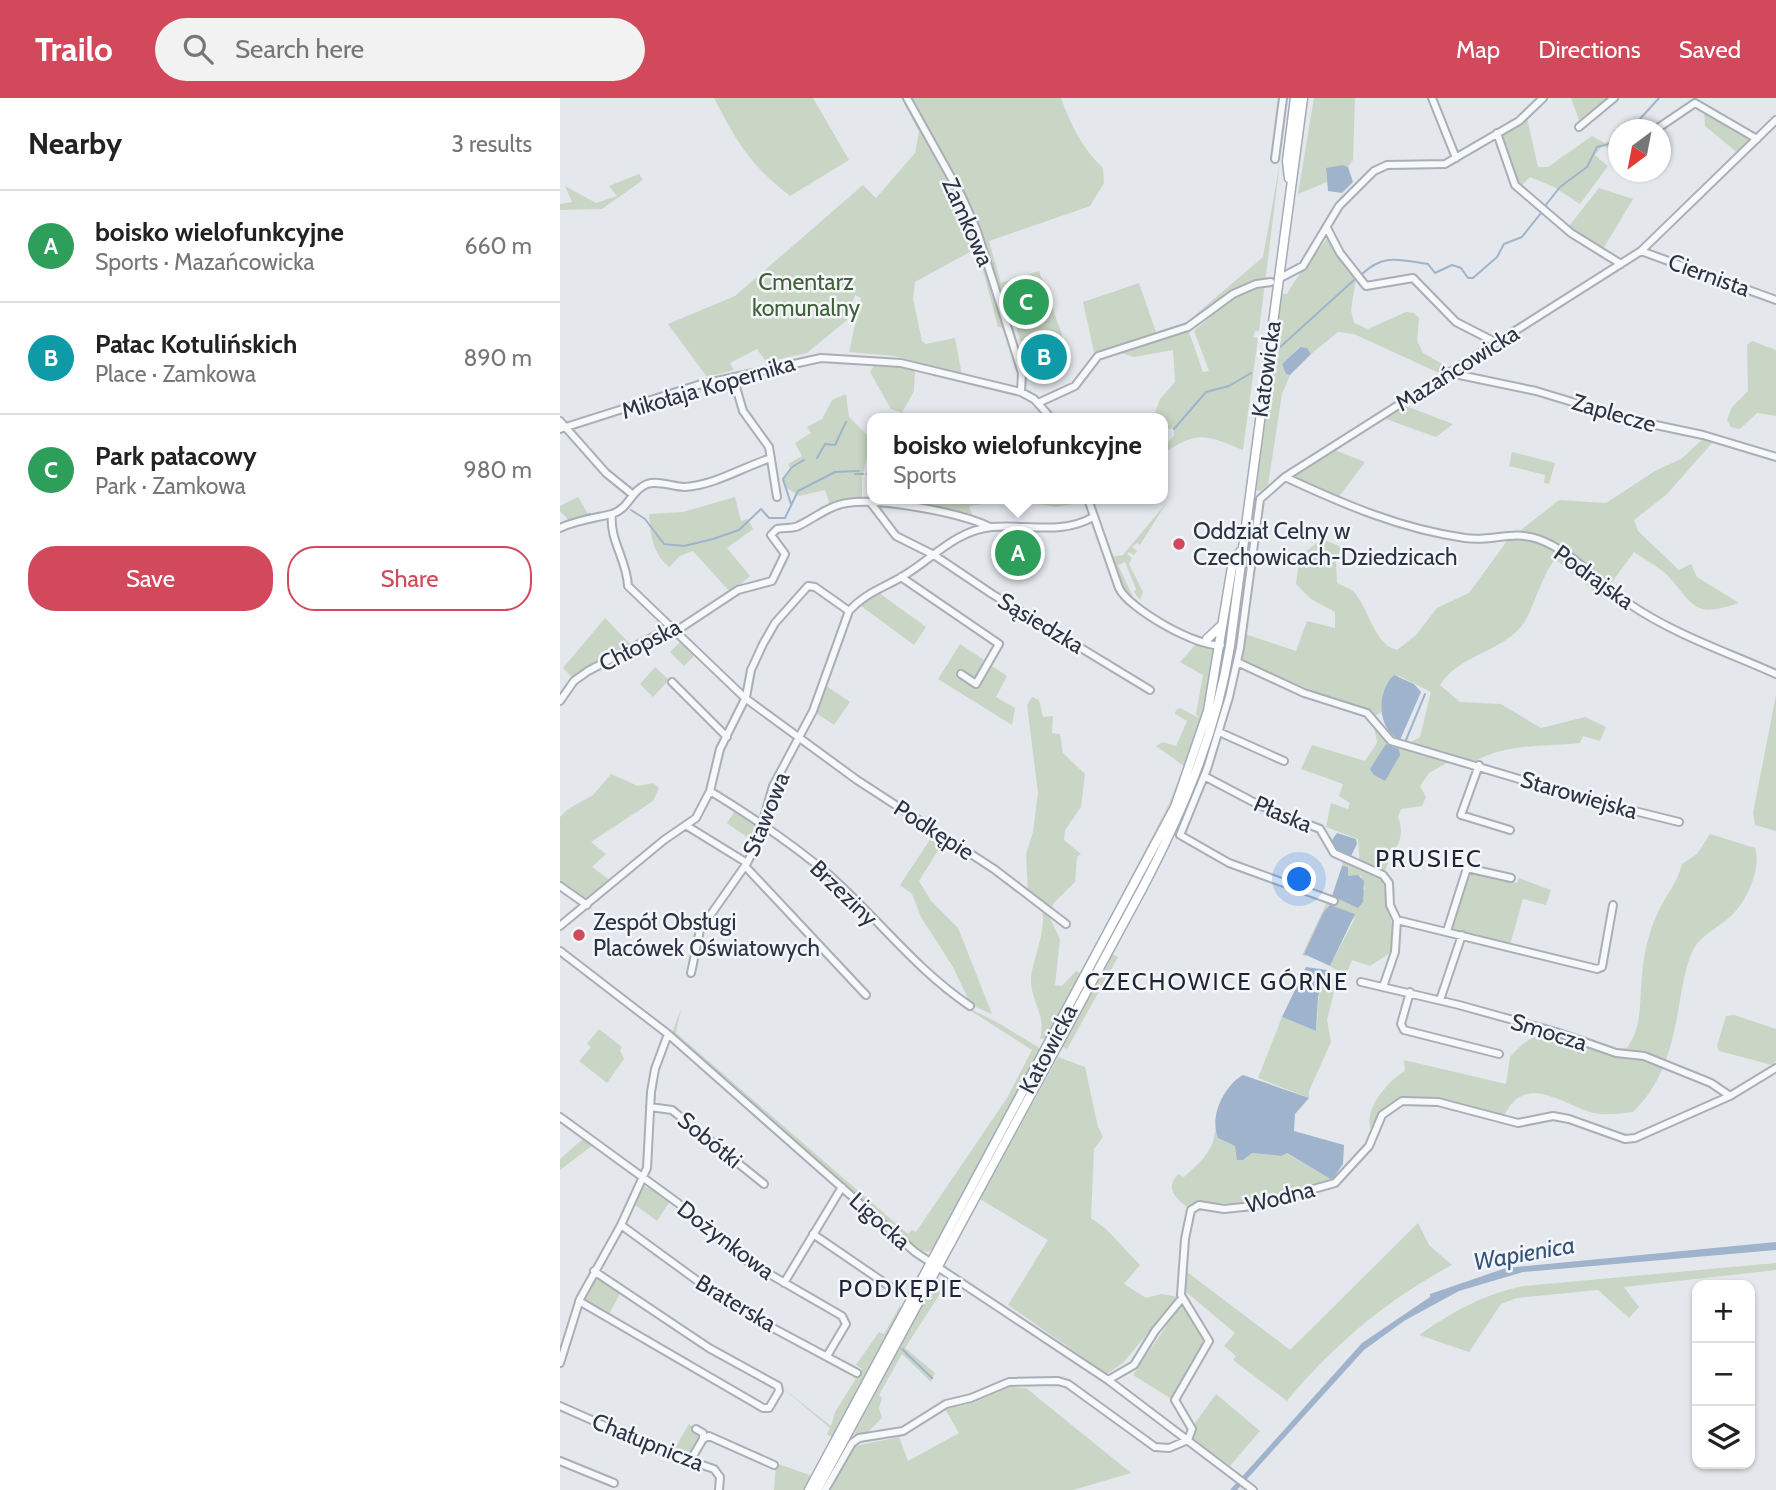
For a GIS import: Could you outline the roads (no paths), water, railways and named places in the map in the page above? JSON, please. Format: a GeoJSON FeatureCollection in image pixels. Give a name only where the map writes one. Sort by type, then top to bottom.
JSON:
{"type":"FeatureCollection","features":[{"type":"Feature","properties":{"kind":"main road","name":"Katowicka"},"geometry":{"type":"LineString","coordinates":[[1290,191],[1287,161],[1295,98]]}},
{"type":"Feature","properties":{"kind":"main road","name":"Katowicka"},"geometry":{"type":"LineString","coordinates":[[809,1490],[1174,826],[1211,731],[1243,547],[1275,281],[1303,98]]}},
{"type":"Feature","properties":{"kind":"main road","name":"Katowicka"},"geometry":{"type":"LineString","coordinates":[[1226,645],[1225,620],[1232,566],[1243,547]]}},
{"type":"Feature","properties":{"kind":"main road"},"geometry":{"type":"LineString","coordinates":[[1207,639],[1217,632],[1225,620]]}},
{"type":"Feature","properties":{"kind":"main road","name":"Katowicka"},"geometry":{"type":"LineString","coordinates":[[817,1490],[934,1266]]}},
{"type":"Feature","properties":{"kind":"street","name":"Zamkowa"},"geometry":{"type":"LineString","coordinates":[[907,98],[962,197],[977,231],[1022,373],[1021,392]]}},
{"type":"Feature","properties":{"kind":"street"},"geometry":{"type":"LineString","coordinates":[[1275,159],[1283,98]]}},
{"type":"Feature","properties":{"kind":"street"},"geometry":{"type":"LineString","coordinates":[[1432,98],[1456,158]]}},
{"type":"Feature","properties":{"kind":"street"},"geometry":{"type":"LineString","coordinates":[[1038,403],[1075,386],[1098,356],[1188,327],[1233,294],[1256,284],[1275,281],[1303,266],[1339,206],[1374,172],[1387,165],[1434,166],[1456,158],[1528,115],[1543,98]]}},
{"type":"Feature","properties":{"kind":"street"},"geometry":{"type":"LineString","coordinates":[[1579,127],[1614,98]]}},
{"type":"Feature","properties":{"kind":"street"},"geometry":{"type":"LineString","coordinates":[[1671,119],[1695,103],[1757,139]]}},
{"type":"Feature","properties":{"kind":"street","name":"Mazańcowicka"},"geometry":{"type":"LineString","coordinates":[[1240,648],[1258,504],[1263,494],[1285,477],[1641,251],[1776,120]]}},
{"type":"Feature","properties":{"kind":"street"},"geometry":{"type":"LineString","coordinates":[[1497,133],[1515,185],[1571,233],[1621,264]]}},
{"type":"Feature","properties":{"kind":"street"},"geometry":{"type":"LineString","coordinates":[[1327,228],[1340,253],[1366,286],[1413,278],[1456,322],[1497,343]]}},
{"type":"Feature","properties":{"kind":"street","name":"Ciernista"},"geometry":{"type":"LineString","coordinates":[[1641,251],[1776,299]]}},
{"type":"Feature","properties":{"kind":"street","name":"Mikołaja Kopernika"},"geometry":{"type":"LineString","coordinates":[[563,429],[681,390],[813,358],[901,363],[1021,392],[1038,403],[1047,413]]}},
{"type":"Feature","properties":{"kind":"street","name":"Zaplecze"},"geometry":{"type":"LineString","coordinates":[[1450,373],[1536,391],[1632,420],[1703,435],[1776,457]]}},
{"type":"Feature","properties":{"kind":"street"},"geometry":{"type":"LineString","coordinates":[[733,377],[743,411],[769,447],[777,497]]}},
{"type":"Feature","properties":{"kind":"street"},"geometry":{"type":"LineString","coordinates":[[560,421],[563,429],[606,473],[632,494]]}},
{"type":"Feature","properties":{"kind":"street"},"geometry":{"type":"LineString","coordinates":[[560,527],[601,514],[612,514],[627,505],[632,494],[649,483],[683,487],[707,483],[771,458]]}},
{"type":"Feature","properties":{"kind":"street","name":"Podrajska"},"geometry":{"type":"LineString","coordinates":[[1285,477],[1371,515],[1443,533],[1479,539],[1518,534],[1541,540],[1562,549],[1600,583],[1649,616],[1776,674]]}},
{"type":"Feature","properties":{"kind":"street","name":"Chłopska"},"geometry":{"type":"LineString","coordinates":[[560,701],[574,681],[588,671],[657,635],[676,631],[738,590],[769,584],[785,554],[771,535],[777,529],[796,527],[838,505],[867,503]]}},
{"type":"Feature","properties":{"kind":"street"},"geometry":{"type":"LineString","coordinates":[[872,504],[897,536],[934,555]]}},
{"type":"Feature","properties":{"kind":"street","name":"Chłopska"},"geometry":{"type":"LineString","coordinates":[[878,504],[966,516],[992,527]]}},
{"type":"Feature","properties":{"kind":"street"},"geometry":{"type":"LineString","coordinates":[[1089,504],[1125,599],[1194,638],[1213,645],[1226,645]]}},
{"type":"Feature","properties":{"kind":"street","name":"Podkępie"},"geometry":{"type":"LineString","coordinates":[[612,514],[612,535],[623,561],[628,586],[745,698],[800,741],[994,869],[1066,924]]}},
{"type":"Feature","properties":{"kind":"street"},"geometry":{"type":"LineString","coordinates":[[560,926],[664,839],[687,826],[702,809],[710,791],[720,749],[745,698],[751,670],[775,622],[803,590],[815,587],[849,611],[872,590],[901,577],[956,538],[992,527],[1067,528],[1093,517]]}},
{"type":"Feature","properties":{"kind":"street","name":"Sąsiedzka"},"geometry":{"type":"LineString","coordinates":[[934,555],[992,594],[1150,690]]}},
{"type":"Feature","properties":{"kind":"street"},"geometry":{"type":"LineString","coordinates":[[901,577],[999,644],[976,684],[961,674]]}},
{"type":"Feature","properties":{"kind":"street","name":"Stawowa"},"geometry":{"type":"LineString","coordinates":[[691,973],[700,930],[746,865],[764,824],[774,786],[800,741],[849,611]]}},
{"type":"Feature","properties":{"kind":"street"},"geometry":{"type":"LineString","coordinates":[[1194,638],[1240,648],[1219,732],[1180,835],[1229,863],[1334,901]]}},
{"type":"Feature","properties":{"kind":"street","name":"Starowiejska"},"geometry":{"type":"LineString","coordinates":[[1237,662],[1304,693],[1367,713],[1391,741],[1590,800],[1679,822]]}},
{"type":"Feature","properties":{"kind":"street"},"geometry":{"type":"LineString","coordinates":[[672,682],[726,737]]}},
{"type":"Feature","properties":{"kind":"street"},"geometry":{"type":"LineString","coordinates":[[1219,732],[1284,761]]}},
{"type":"Feature","properties":{"kind":"street"},"geometry":{"type":"LineString","coordinates":[[1479,765],[1461,815],[1510,830]]}},
{"type":"Feature","properties":{"kind":"street","name":"Płaska"},"geometry":{"type":"LineString","coordinates":[[1204,776],[1259,805],[1320,829],[1334,853],[1383,875],[1389,883],[1390,905],[1397,920],[1395,952],[1383,987]]}},
{"type":"Feature","properties":{"kind":"street","name":"Brzeziny"},"geometry":{"type":"LineString","coordinates":[[710,791],[764,824],[829,875],[917,964],[970,1006]]}},
{"type":"Feature","properties":{"kind":"street"},"geometry":{"type":"LineString","coordinates":[[687,826],[746,865],[866,995]]}},
{"type":"Feature","properties":{"kind":"street"},"geometry":{"type":"LineString","coordinates":[[1447,931],[1467,868],[1511,878]]}},
{"type":"Feature","properties":{"kind":"street"},"geometry":{"type":"LineString","coordinates":[[560,886],[587,905]]}},
{"type":"Feature","properties":{"kind":"street"},"geometry":{"type":"LineString","coordinates":[[1397,920],[1597,969],[1602,967],[1613,905]]}},
{"type":"Feature","properties":{"kind":"street"},"geometry":{"type":"LineString","coordinates":[[1440,1000],[1462,935]]}},
{"type":"Feature","properties":{"kind":"street","name":"Ligocka"},"geometry":{"type":"LineString","coordinates":[[560,951],[668,1034],[934,1266],[998,1304],[1108,1380],[1252,1489]]}},
{"type":"Feature","properties":{"kind":"street","name":"Smocza"},"geometry":{"type":"LineString","coordinates":[[1362,982],[1410,992],[1556,1032],[1616,1053],[1650,1058],[1711,1083],[1730,1096]]}},
{"type":"Feature","properties":{"kind":"street"},"geometry":{"type":"LineString","coordinates":[[1410,992],[1401,1024],[1404,1030],[1499,1054]]}},
{"type":"Feature","properties":{"kind":"street"},"geometry":{"type":"LineString","coordinates":[[560,1363],[579,1301],[643,1180],[649,1156],[650,1107],[655,1069],[668,1034]]}},
{"type":"Feature","properties":{"kind":"street","name":"Wodna"},"geometry":{"type":"LineString","coordinates":[[1182,1298],[1188,1215],[1195,1206],[1253,1206],[1335,1183],[1369,1146],[1382,1115],[1402,1101],[1438,1102],[1518,1123],[1553,1116],[1625,1139],[1655,1131],[1730,1096],[1776,1068]]}},
{"type":"Feature","properties":{"kind":"street","name":"Sobótki"},"geometry":{"type":"LineString","coordinates":[[650,1107],[672,1110],[764,1184]]}},
{"type":"Feature","properties":{"kind":"street","name":"Dożynkowa"},"geometry":{"type":"LineString","coordinates":[[560,1117],[678,1203],[747,1261],[845,1320],[845,1327],[827,1356]]}},
{"type":"Feature","properties":{"kind":"street"},"geometry":{"type":"LineString","coordinates":[[784,1283],[842,1187]]}},
{"type":"Feature","properties":{"kind":"street","name":"Braterska"},"geometry":{"type":"LineString","coordinates":[[621,1225],[732,1306],[857,1373]]}},
{"type":"Feature","properties":{"kind":"street"},"geometry":{"type":"LineString","coordinates":[[813,1234],[892,1288]]}},
{"type":"Feature","properties":{"kind":"street"},"geometry":{"type":"LineString","coordinates":[[579,1301],[763,1408],[769,1408],[779,1391],[778,1386],[709,1348],[594,1270]]}},
{"type":"Feature","properties":{"kind":"street"},"geometry":{"type":"LineString","coordinates":[[825,1490],[852,1443],[859,1438],[903,1431],[946,1404],[971,1398],[1009,1382],[1068,1384],[1155,1447],[1169,1448],[1188,1440],[1192,1429],[1175,1400],[1209,1341],[1182,1298],[1155,1331],[1134,1365],[1108,1380]]}},
{"type":"Feature","properties":{"kind":"street","name":"Chałupnicza"},"geometry":{"type":"LineString","coordinates":[[560,1406],[718,1473],[719,1490]]}},
{"type":"Feature","properties":{"kind":"street"},"geometry":{"type":"LineString","coordinates":[[696,1429],[705,1436],[774,1465]]}},
{"type":"Feature","properties":{"kind":"street"},"geometry":{"type":"LineString","coordinates":[[690,1461],[705,1436]]}},
{"type":"Feature","properties":{"kind":"street"},"geometry":{"type":"LineString","coordinates":[[560,1461],[614,1483]]}},
{"type":"Feature","properties":{"kind":"water"},"geometry":{"type":"Polygon","coordinates":[[[1343,165],[1348,167],[1353,182],[1342,193],[1328,191],[1326,168],[1343,165]]]}},
{"type":"Feature","properties":{"kind":"water"},"geometry":{"type":"Polygon","coordinates":[[[1300,347],[1307,348],[1311,354],[1290,375],[1286,374],[1282,364],[1300,347]]]}},
{"type":"Feature","properties":{"kind":"water"},"geometry":{"type":"Polygon","coordinates":[[[1394,675],[1414,684],[1421,692],[1400,740],[1387,728],[1382,710],[1384,691],[1394,675]]]}},
{"type":"Feature","properties":{"kind":"water"},"geometry":{"type":"Polygon","coordinates":[[[1386,744],[1399,749],[1400,755],[1385,781],[1374,775],[1370,769],[1386,744]]]}},
{"type":"Feature","properties":{"kind":"water"},"geometry":{"type":"Polygon","coordinates":[[[1337,833],[1356,839],[1357,844],[1351,856],[1333,849],[1332,840],[1337,833]]]}},
{"type":"Feature","properties":{"kind":"water"},"geometry":{"type":"Polygon","coordinates":[[[1342,866],[1348,867],[1348,876],[1358,875],[1364,881],[1363,902],[1358,908],[1332,896],[1342,866]]]}},
{"type":"Feature","properties":{"kind":"water"},"geometry":{"type":"Polygon","coordinates":[[[1330,905],[1355,914],[1330,966],[1304,954],[1323,913],[1330,905]]]}},
{"type":"Feature","properties":{"kind":"water"},"geometry":{"type":"Polygon","coordinates":[[[1306,967],[1327,970],[1318,997],[1316,1031],[1282,1017],[1306,967]]]}},
{"type":"Feature","properties":{"kind":"water"},"geometry":{"type":"Polygon","coordinates":[[[1243,1075],[1309,1098],[1295,1114],[1294,1131],[1344,1145],[1343,1164],[1332,1180],[1287,1153],[1281,1156],[1252,1153],[1243,1160],[1237,1160],[1235,1146],[1218,1138],[1215,1120],[1220,1102],[1230,1086],[1243,1075]]]}},
{"type":"Feature","properties":{"kind":"water"},"geometry":{"type":"Polygon","coordinates":[[[1776,1242],[1776,1250],[1523,1272],[1459,1291],[1404,1321],[1364,1350],[1237,1490],[1230,1490],[1362,1343],[1430,1297],[1430,1294],[1506,1268],[1776,1242]]]}},
{"type":"Feature","properties":{"kind":"waterway"},"geometry":{"type":"LineString","coordinates":[[1640,119],[1659,98]]}},
{"type":"Feature","properties":{"kind":"waterway"},"geometry":{"type":"LineString","coordinates":[[1545,206],[1560,187],[1587,167],[1597,147],[1608,144]]}},
{"type":"Feature","properties":{"kind":"waterway"},"geometry":{"type":"LineString","coordinates":[[1362,274],[1378,263],[1401,260],[1428,264],[1435,273],[1452,265],[1461,268],[1468,278],[1473,278],[1497,257],[1504,244],[1522,237],[1541,213]]}},
{"type":"Feature","properties":{"kind":"waterway"},"geometry":{"type":"LineString","coordinates":[[1278,349],[1354,280]]}},
{"type":"Feature","properties":{"kind":"waterway"},"geometry":{"type":"LineString","coordinates":[[1174,429],[1206,392],[1229,386],[1251,373]]}},
{"type":"Feature","properties":{"kind":"waterway"},"geometry":{"type":"LineString","coordinates":[[817,458],[825,444],[835,445],[846,422]]}},
{"type":"Feature","properties":{"kind":"waterway"},"geometry":{"type":"LineString","coordinates":[[791,504],[783,479],[792,467],[804,460]]}},
{"type":"Feature","properties":{"kind":"waterway"},"geometry":{"type":"LineString","coordinates":[[631,510],[645,519],[664,544],[684,546],[739,530],[761,509],[769,518],[785,518],[798,491],[835,472],[859,471]]}},
{"type":"Feature","properties":{"kind":"waterway"},"geometry":{"type":"LineString","coordinates":[[855,474],[863,474]]}},
{"type":"Feature","properties":{"kind":"waterway"},"geometry":{"type":"LineString","coordinates":[[575,519],[590,514]]}},
{"type":"Feature","properties":{"kind":"waterway"},"geometry":{"type":"LineString","coordinates":[[1406,740],[1425,694]]}},
{"type":"Feature","properties":{"kind":"waterway"},"geometry":{"type":"LineString","coordinates":[[902,1349],[932,1378]]}},
{"type":"Feature","properties":{"kind":"place","name":"Park pałacowy"},"geometry":{"type":"Point","coordinates":[1026,302]}},
{"type":"Feature","properties":{"kind":"place","name":"Pałac Kotulińskich"},"geometry":{"type":"Point","coordinates":[1044,357]}},
{"type":"Feature","properties":{"kind":"place","name":"Oddział Celny w Czechowicach-Dziedzicach"},"geometry":{"type":"Point","coordinates":[1179,544]}},
{"type":"Feature","properties":{"kind":"place","name":"boisko wielofunkcyjne"},"geometry":{"type":"Point","coordinates":[1018,553]}},
{"type":"Feature","properties":{"kind":"place","name":"Zespół Obsługi Placówek Oświatowych"},"geometry":{"type":"Point","coordinates":[579,935]}},
{"type":"Feature","properties":{"kind":"district","name":"PRUSIEC"},"geometry":{"type":"Point","coordinates":[1429,858]}},
{"type":"Feature","properties":{"kind":"district","name":"CZECHOWICE GÓRNE"},"geometry":{"type":"Point","coordinates":[1217,981]}},
{"type":"Feature","properties":{"kind":"district","name":"PODKĘPIE"},"geometry":{"type":"Point","coordinates":[901,1288]}},
{"type":"Feature","properties":{"kind":"park label","name":"Cmentarz komunalny"},"geometry":{"type":"Point","coordinates":[806,295]}},
{"type":"Feature","properties":{"kind":"water label","name":"Wapienica"},"geometry":{"type":"Point","coordinates":[1524,1253]}}]}
